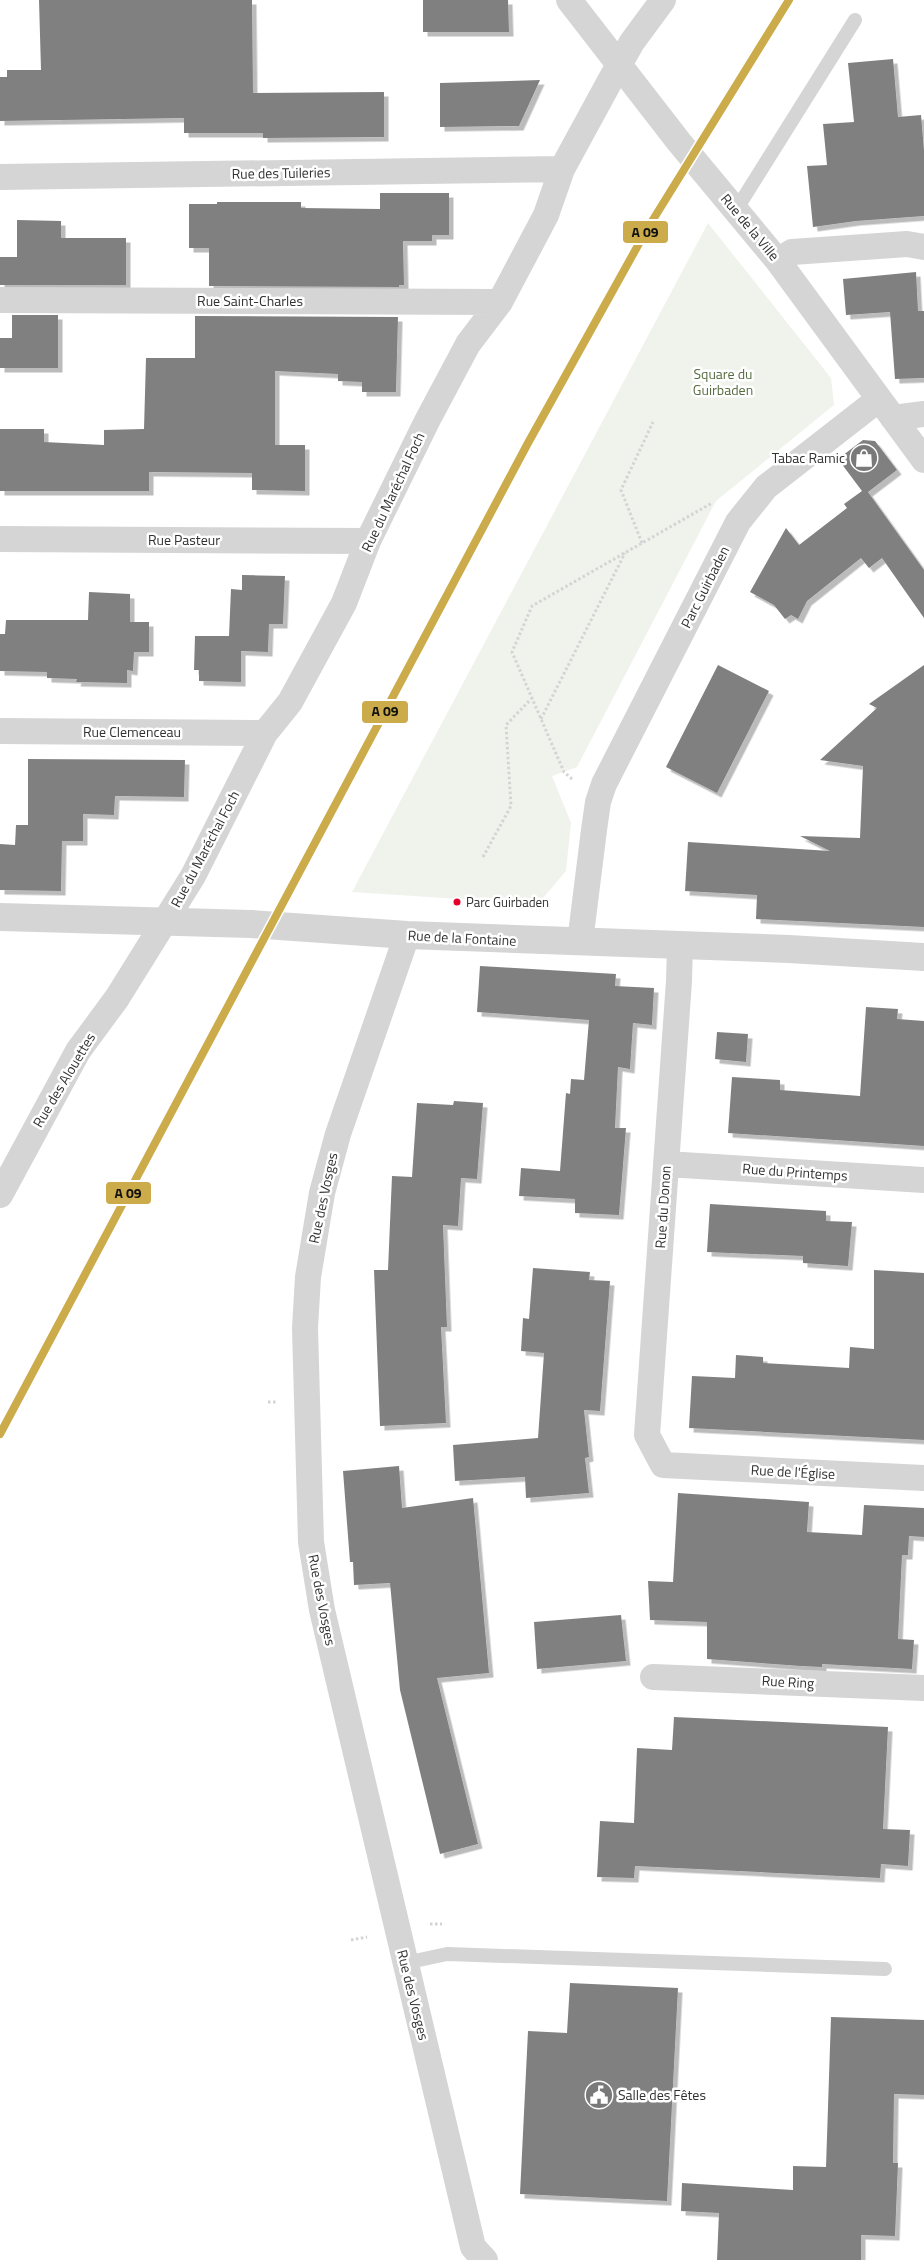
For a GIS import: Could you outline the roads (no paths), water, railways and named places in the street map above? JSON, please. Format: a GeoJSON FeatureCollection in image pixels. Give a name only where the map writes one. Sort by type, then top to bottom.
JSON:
{"type":"FeatureCollection","features":[{"type":"Feature","properties":{"kind":"street","name":"Rue de la Ville"},"geometry":{"type":"LineString","coordinates":[[569,0],[679,142],[778,261],[924,460]]}},
{"type":"Feature","properties":{"kind":"street","name":"Rue du Maréchal Foch"},"geometry":{"type":"LineString","coordinates":[[167,920],[193,876],[265,733],[290,702],[344,604],[368,542],[427,421],[468,344],[500,302],[546,215],[562,169],[632,42],[663,0]]}},
{"type":"Feature","properties":{"kind":"street","name":"Rue des Tuileries"},"geometry":{"type":"LineString","coordinates":[[0,177],[562,169]]}},
{"type":"Feature","properties":{"kind":"street"},"geometry":{"type":"LineString","coordinates":[[778,261],[792,252],[907,244],[924,247]]}},
{"type":"Feature","properties":{"kind":"street","name":"Rue Saint-Charles"},"geometry":{"type":"LineString","coordinates":[[0,300],[500,302]]}},
{"type":"Feature","properties":{"kind":"street"},"geometry":{"type":"LineString","coordinates":[[886,409],[924,414]]}},
{"type":"Feature","properties":{"kind":"street","name":"Parc Guirbaden"},"geometry":{"type":"LineString","coordinates":[[580,942],[598,802],[612,766],[738,522],[766,487],[795,463],[886,409]]}},
{"type":"Feature","properties":{"kind":"street","name":"Rue Pasteur"},"geometry":{"type":"LineString","coordinates":[[0,539],[368,542]]}},
{"type":"Feature","properties":{"kind":"street","name":"Rue Clemenceau"},"geometry":{"type":"LineString","coordinates":[[0,730],[265,733]]}},
{"type":"Feature","properties":{"kind":"street","name":"Rue de la Fontaine"},"geometry":{"type":"LineString","coordinates":[[0,917],[265,924],[407,935],[680,945],[924,957]]}},
{"type":"Feature","properties":{"kind":"street","name":"Rue des Alouettes"},"geometry":{"type":"LineString","coordinates":[[0,1195],[78,1051],[117,998],[167,920]]}},
{"type":"Feature","properties":{"kind":"street","name":"Rue des Vosges"},"geometry":{"type":"LineString","coordinates":[[407,935],[338,1134],[322,1193],[308,1278],[305,1328],[311,1542],[322,1610],[473,2247],[484,2260]]}},
{"type":"Feature","properties":{"kind":"street","name":"Rue du Donon"},"geometry":{"type":"LineString","coordinates":[[663,1465],[647,1435],[680,969],[680,945]]}},
{"type":"Feature","properties":{"kind":"street","name":"Rue du Printemps"},"geometry":{"type":"LineString","coordinates":[[666,1164],[924,1180]]}},
{"type":"Feature","properties":{"kind":"street","name":"Rue de l'Église"},"geometry":{"type":"LineString","coordinates":[[663,1465],[924,1478]]}},
{"type":"Feature","properties":{"kind":"street","name":"Rue Ring"},"geometry":{"type":"LineString","coordinates":[[653,1676],[924,1688]]}},
{"type":"Feature","properties":{"kind":"lane"},"geometry":{"type":"LineString","coordinates":[[736,210],[855,20]]}},
{"type":"Feature","properties":{"kind":"lane"},"geometry":{"type":"LineString","coordinates":[[406,1963],[446,1954],[885,1969]]}},
{"type":"Feature","properties":{"kind":"place","name":"Tabac Ramic"},"geometry":{"type":"Point","coordinates":[864,458]}},
{"type":"Feature","properties":{"kind":"place","name":"Parc Guirbaden"},"geometry":{"type":"Point","coordinates":[457,902]}},
{"type":"Feature","properties":{"kind":"place","name":"Salle des Fêtes"},"geometry":{"type":"Point","coordinates":[599,2095]}},
{"type":"Feature","properties":{"kind":"park label","name":"Square du Guirbaden"},"geometry":{"type":"Point","coordinates":[723,382]}}]}
